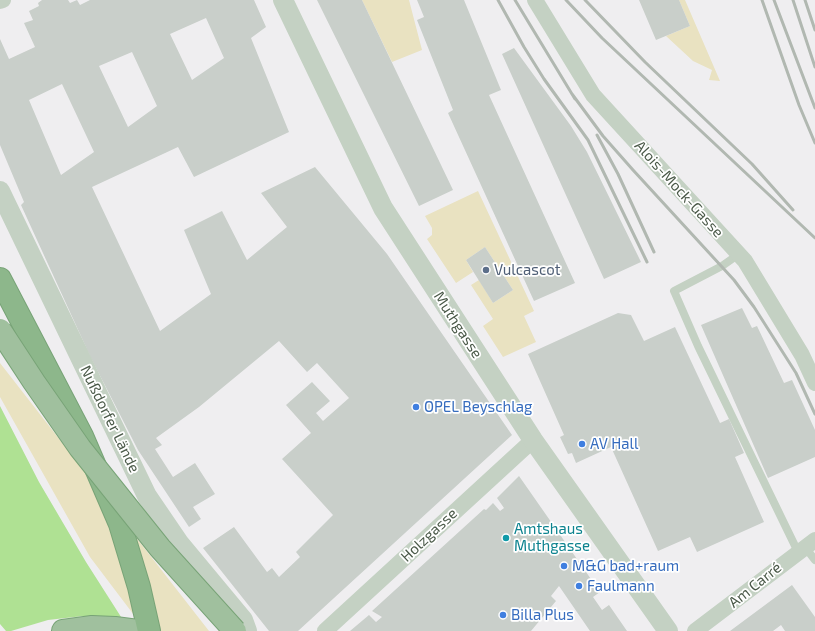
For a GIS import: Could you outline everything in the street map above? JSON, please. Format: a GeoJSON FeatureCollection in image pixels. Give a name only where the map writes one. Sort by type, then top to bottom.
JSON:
{"type":"FeatureCollection","features":[{"type":"Feature","properties":{"kind":"highway"},"geometry":{"type":"LineString","coordinates":[[0,279],[82,436],[120,524],[139,587],[149,631]]}},
{"type":"Feature","properties":{"kind":"highway"},"geometry":{"type":"LineString","coordinates":[[0,330],[80,448],[160,548],[235,631]]}},
{"type":"Feature","properties":{"kind":"highway"},"geometry":{"type":"LineString","coordinates":[[63,631],[92,627],[138,631]]}},
{"type":"Feature","properties":{"kind":"street","name":"Muthgasse"},"geometry":{"type":"LineString","coordinates":[[283,0],[377,198],[532,440],[668,631]]}},
{"type":"Feature","properties":{"kind":"street","name":"Alois-Mock-Gasse"},"geometry":{"type":"LineString","coordinates":[[535,0],[593,95],[745,261],[802,355],[815,383]]}},
{"type":"Feature","properties":{"kind":"street","name":"Nußdorfer Lände"},"geometry":{"type":"LineString","coordinates":[[0,191],[147,496],[179,543],[243,620],[247,631]]}},
{"type":"Feature","properties":{"kind":"street","name":"Holzgasse"},"geometry":{"type":"LineString","coordinates":[[325,631],[532,440]]}},
{"type":"Feature","properties":{"kind":"street","name":"Am Carré"},"geometry":{"type":"LineString","coordinates":[[695,631],[761,582],[806,546]]}},
{"type":"Feature","properties":{"kind":"lane"},"geometry":{"type":"LineString","coordinates":[[739,254],[722,266],[674,291],[698,346],[815,560]]}},
{"type":"Feature","properties":{"kind":"shaded area"},"geometry":{"type":"Polygon","coordinates":[[[362,0],[409,0],[422,50],[392,62],[362,0]]]}},
{"type":"Feature","properties":{"kind":"shaded area"},"geometry":{"type":"Polygon","coordinates":[[[679,0],[685,0],[720,81],[709,80],[712,70],[693,61],[666,36],[690,26],[679,0]]]}},
{"type":"Feature","properties":{"kind":"shaded area"},"geometry":{"type":"Polygon","coordinates":[[[478,191],[534,311],[524,316],[536,342],[503,357],[483,326],[493,319],[471,285],[479,280],[493,303],[513,290],[485,247],[466,260],[473,272],[456,283],[427,239],[432,235],[432,228],[425,216],[478,191]]]}},
{"type":"Feature","properties":{"kind":"shaded area"},"geometry":{"type":"Polygon","coordinates":[[[0,363],[209,631],[146,631],[90,557],[0,397],[0,363]]]}},
{"type":"Feature","properties":{"kind":"shaded area"},"geometry":{"type":"Polygon","coordinates":[[[0,406],[39,482],[86,562],[130,631],[6,631],[0,624],[0,406]]]}},
{"type":"Feature","properties":{"kind":"pier"},"geometry":{"type":"Polygon","coordinates":[[[83,616],[123,617],[132,631],[11,631],[48,620],[83,616]]]}},
{"type":"Feature","properties":{"kind":"building"},"geometry":{"type":"Polygon","coordinates":[[[42,0],[68,0],[70,3],[77,0],[80,5],[90,0],[254,0],[266,27],[251,38],[289,132],[194,177],[178,147],[92,187],[160,331],[211,294],[184,230],[222,211],[247,260],[287,227],[261,193],[315,167],[387,254],[512,435],[298,631],[269,631],[203,548],[234,527],[267,572],[272,568],[279,577],[300,557],[296,552],[333,515],[282,459],[311,433],[286,405],[312,382],[330,401],[316,413],[323,421],[349,398],[317,363],[307,372],[279,341],[199,407],[156,438],[162,445],[155,449],[173,477],[195,463],[215,494],[193,507],[201,519],[189,527],[138,450],[91,358],[21,205],[24,202],[0,145],[0,39],[9,59],[35,47],[24,23],[33,20],[29,11],[39,6],[38,3],[42,0]],[[206,18],[170,34],[192,80],[224,58],[206,18]],[[132,52],[99,66],[128,127],[157,106],[132,52]],[[62,84],[29,100],[61,175],[94,152],[62,84]]]}},
{"type":"Feature","properties":{"kind":"building"},"geometry":{"type":"Polygon","coordinates":[[[317,0],[362,0],[453,190],[419,206],[317,0]]]}},
{"type":"Feature","properties":{"kind":"building"},"geometry":{"type":"Polygon","coordinates":[[[417,0],[464,0],[501,90],[489,95],[575,283],[534,301],[448,113],[453,110],[417,20],[424,17],[417,0]]]}},
{"type":"Feature","properties":{"kind":"building"},"geometry":{"type":"Polygon","coordinates":[[[639,0],[679,0],[690,26],[656,40],[639,0]]]}},
{"type":"Feature","properties":{"kind":"building"},"geometry":{"type":"Polygon","coordinates":[[[514,48],[571,126],[587,152],[641,262],[604,279],[502,54],[514,48]]]}},
{"type":"Feature","properties":{"kind":"building"},"geometry":{"type":"Polygon","coordinates":[[[485,247],[513,290],[493,303],[466,260],[485,247]]]}},
{"type":"Feature","properties":{"kind":"building"},"geometry":{"type":"Polygon","coordinates":[[[742,308],[752,328],[757,326],[784,383],[792,380],[815,430],[815,457],[768,478],[701,325],[742,308]]]}},
{"type":"Feature","properties":{"kind":"building"},"geometry":{"type":"Polygon","coordinates":[[[618,313],[631,315],[644,341],[675,327],[720,423],[729,419],[744,453],[735,457],[764,522],[697,552],[690,537],[658,551],[611,447],[576,463],[572,453],[568,454],[560,437],[564,435],[528,354],[618,313]]]}},
{"type":"Feature","properties":{"kind":"building","name":"Amtshaus Muthgasse"},"geometry":{"type":"Polygon","coordinates":[[[519,476],[600,592],[593,597],[602,610],[609,605],[627,631],[590,631],[559,586],[551,596],[556,601],[531,631],[350,631],[369,615],[376,622],[382,617],[372,611],[484,509],[486,510],[493,503],[500,511],[504,508],[497,498],[519,476]]]}},
{"type":"Feature","properties":{"kind":"building"},"geometry":{"type":"Polygon","coordinates":[[[792,585],[815,617],[815,631],[785,631],[781,625],[773,631],[730,631],[792,585]]]}},
{"type":"Feature","properties":{"kind":"railway"},"geometry":{"type":"LineString","coordinates":[[498,0],[544,79],[588,140],[647,262]]}},
{"type":"Feature","properties":{"kind":"railway"},"geometry":{"type":"LineString","coordinates":[[515,0],[575,99]]}},
{"type":"Feature","properties":{"kind":"railway"},"geometry":{"type":"LineString","coordinates":[[566,0],[602,38],[815,238]]}},
{"type":"Feature","properties":{"kind":"railway"},"geometry":{"type":"LineString","coordinates":[[585,0],[645,62],[752,164],[793,210]]}},
{"type":"Feature","properties":{"kind":"railway"},"geometry":{"type":"LineString","coordinates":[[762,0],[799,105],[815,143]]}},
{"type":"Feature","properties":{"kind":"railway"},"geometry":{"type":"LineString","coordinates":[[774,0],[815,108]]}},
{"type":"Feature","properties":{"kind":"railway"},"geometry":{"type":"LineString","coordinates":[[793,0],[815,67]]}},
{"type":"Feature","properties":{"kind":"railway"},"geometry":{"type":"LineString","coordinates":[[805,0],[815,30]]}},
{"type":"Feature","properties":{"kind":"railway"},"geometry":{"type":"LineString","coordinates":[[572,94],[603,136],[734,280],[754,307],[796,373],[815,414]]}},
{"type":"Feature","properties":{"kind":"railway"},"geometry":{"type":"LineString","coordinates":[[597,135],[618,174],[654,252]]}},
{"type":"Feature","properties":{"kind":"place","name":"Vulcascot"},"geometry":{"type":"Point","coordinates":[486,270]}},
{"type":"Feature","properties":{"kind":"place","name":"OPEL Beyschlag"},"geometry":{"type":"Point","coordinates":[416,407]}},
{"type":"Feature","properties":{"kind":"place","name":"AV Hall"},"geometry":{"type":"Point","coordinates":[582,444]}},
{"type":"Feature","properties":{"kind":"place","name":"Amtshaus Muthgasse"},"geometry":{"type":"Point","coordinates":[506,538]}},
{"type":"Feature","properties":{"kind":"place","name":"M&G bad+raum"},"geometry":{"type":"Point","coordinates":[564,566]}},
{"type":"Feature","properties":{"kind":"place","name":"Faulmann"},"geometry":{"type":"Point","coordinates":[579,586]}},
{"type":"Feature","properties":{"kind":"place","name":"Billa Plus"},"geometry":{"type":"Point","coordinates":[503,615]}}]}
